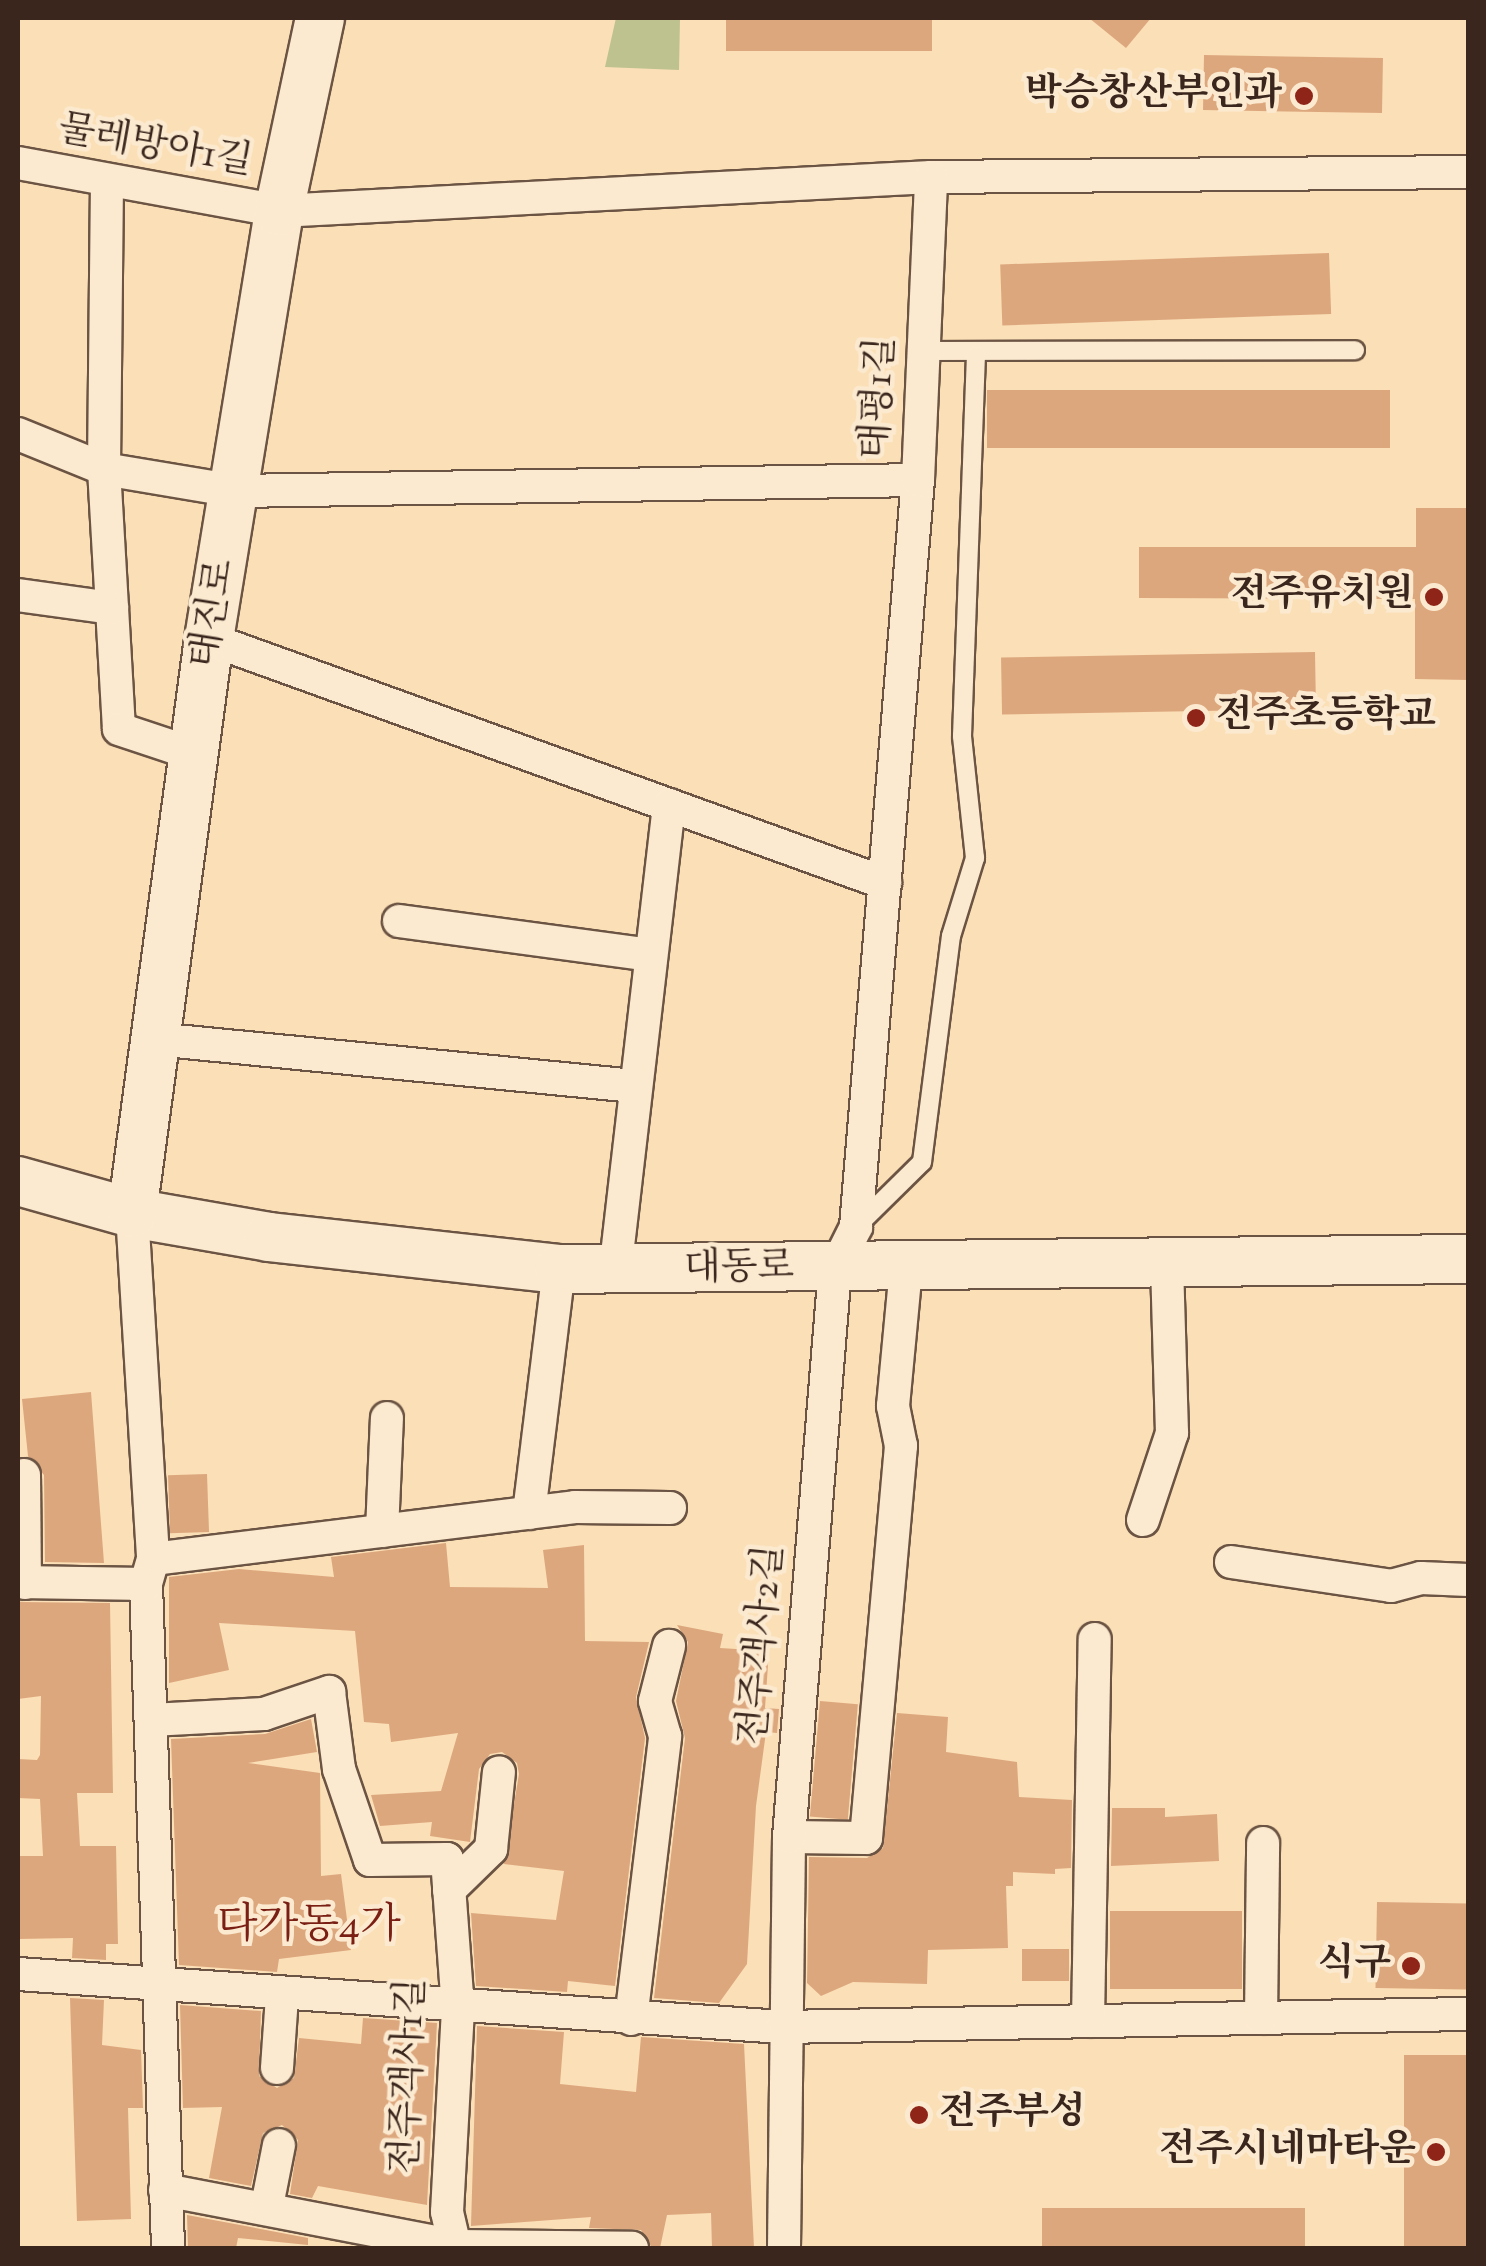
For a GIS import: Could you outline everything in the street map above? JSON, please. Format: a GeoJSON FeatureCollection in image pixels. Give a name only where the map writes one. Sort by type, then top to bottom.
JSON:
{"type":"FeatureCollection","features":[{"type":"Feature","properties":{"kind":"street","name":"태진로"},"geometry":{"type":"LineString","coordinates":[[132,1214],[209,639],[279,211],[320,18]]}},
{"type":"Feature","properties":{"kind":"street","name":"물레방아1길"},"geometry":{"type":"LineString","coordinates":[[18,163],[279,211]]}},
{"type":"Feature","properties":{"kind":"street"},"geometry":{"type":"LineString","coordinates":[[279,211],[931,177],[1468,172]]}},
{"type":"Feature","properties":{"kind":"street","name":"태평1길"},"geometry":{"type":"LineString","coordinates":[[836,1269],[856,1227],[918,480],[931,177]]}},
{"type":"Feature","properties":{"kind":"street"},"geometry":{"type":"LineString","coordinates":[[107,181],[104,469],[119,729],[194,754]]}},
{"type":"Feature","properties":{"kind":"street"},"geometry":{"type":"LineString","coordinates":[[18,434],[104,469],[236,490],[918,480]]}},
{"type":"Feature","properties":{"kind":"street"},"geometry":{"type":"LineString","coordinates":[[18,596],[112,608]]}},
{"type":"Feature","properties":{"kind":"street"},"geometry":{"type":"LineString","coordinates":[[209,639],[885,883]]}},
{"type":"Feature","properties":{"kind":"street"},"geometry":{"type":"LineString","coordinates":[[615,1272],[669,805]]}},
{"type":"Feature","properties":{"kind":"street"},"geometry":{"type":"LineString","coordinates":[[400,921],[652,956]]}},
{"type":"Feature","properties":{"kind":"street"},"geometry":{"type":"LineString","coordinates":[[155,1039],[636,1086]]}},
{"type":"Feature","properties":{"kind":"street","name":"대동로"},"geometry":{"type":"LineString","coordinates":[[18,1182],[132,1214],[269,1236],[559,1269],[615,1272],[1468,1260]]}},
{"type":"Feature","properties":{"kind":"street"},"geometry":{"type":"LineString","coordinates":[[132,1214],[149,1572],[168,2248]]}},
{"type":"Feature","properties":{"kind":"street"},"geometry":{"type":"LineString","coordinates":[[1143,1520],[1172,1433],[1167,1264]]}},
{"type":"Feature","properties":{"kind":"street"},"geometry":{"type":"LineString","coordinates":[[789,1837],[866,1838],[901,1446],[893,1406],[906,1268]]}},
{"type":"Feature","properties":{"kind":"street"},"geometry":{"type":"LineString","coordinates":[[528,1513],[559,1269]]}},
{"type":"Feature","properties":{"kind":"street","name":"전주객사2길"},"geometry":{"type":"LineString","coordinates":[[784,2248],[782,2027],[789,1837],[836,1269]]}},
{"type":"Feature","properties":{"kind":"street"},"geometry":{"type":"LineString","coordinates":[[382,1531],[387,1418]]}},
{"type":"Feature","properties":{"kind":"street"},"geometry":{"type":"LineString","coordinates":[[24,1474],[21,1582],[149,1572],[382,1531],[528,1513],[670,1508]]}},
{"type":"Feature","properties":{"kind":"street"},"geometry":{"type":"LineString","coordinates":[[1232,1562],[1391,1586],[1468,1580]]}},
{"type":"Feature","properties":{"kind":"street"},"geometry":{"type":"LineString","coordinates":[[1088,2022],[1095,1638]]}},
{"type":"Feature","properties":{"kind":"street"},"geometry":{"type":"LineString","coordinates":[[632,2018],[665,1736],[655,1701],[669,1646]]}},
{"type":"Feature","properties":{"kind":"street","name":"전주객사1길"},"geometry":{"type":"LineString","coordinates":[[151,1720],[264,1714],[329,1692],[339,1769],[370,1860],[447,1859],[458,2009],[447,2212],[454,2246]]}},
{"type":"Feature","properties":{"kind":"street"},"geometry":{"type":"LineString","coordinates":[[449,1890],[491,1849],[499,1772]]}},
{"type":"Feature","properties":{"kind":"street"},"geometry":{"type":"LineString","coordinates":[[1261,2018],[1262,1843]]}},
{"type":"Feature","properties":{"kind":"street"},"geometry":{"type":"LineString","coordinates":[[18,1974],[458,2009],[782,2027],[1468,2014]]}},
{"type":"Feature","properties":{"kind":"street"},"geometry":{"type":"LineString","coordinates":[[276,2068],[282,1996]]}},
{"type":"Feature","properties":{"kind":"street"},"geometry":{"type":"LineString","coordinates":[[267,2206],[279,2145]]}},
{"type":"Feature","properties":{"kind":"street"},"geometry":{"type":"LineString","coordinates":[[165,2190],[267,2206],[454,2246],[632,2248]]}},
{"type":"Feature","properties":{"kind":"lane"},"geometry":{"type":"LineString","coordinates":[[924,351],[976,354],[1356,350]]}},
{"type":"Feature","properties":{"kind":"lane"},"geometry":{"type":"LineString","coordinates":[[856,1227],[922,1162],[951,936],[975,858],[962,736],[976,354]]}},
{"type":"Feature","properties":{"kind":"green space"},"geometry":{"type":"Polygon","coordinates":[[[616,18],[680,18],[679,70],[605,67],[616,18]]]}},
{"type":"Feature","properties":{"kind":"building"},"geometry":{"type":"Polygon","coordinates":[[[726,18],[932,18],[932,51],[726,51],[726,18]]]}},
{"type":"Feature","properties":{"kind":"building"},"geometry":{"type":"Polygon","coordinates":[[[1089,18],[1151,18],[1126,48],[1089,18]]]}},
{"type":"Feature","properties":{"kind":"building"},"geometry":{"type":"Polygon","coordinates":[[[1204,55],[1383,58],[1382,113],[1203,110],[1204,55]]]}},
{"type":"Feature","properties":{"kind":"building"},"geometry":{"type":"Polygon","coordinates":[[[1329,253],[1331,314],[1002,325],[1000,264],[1329,253]]]}},
{"type":"Feature","properties":{"kind":"building"},"geometry":{"type":"Polygon","coordinates":[[[987,390],[1390,390],[1390,448],[987,448],[987,390]]]}},
{"type":"Feature","properties":{"kind":"building"},"geometry":{"type":"Polygon","coordinates":[[[1416,508],[1468,508],[1468,680],[1415,679],[1415,599],[1139,598],[1139,547],[1416,547],[1416,508]]]}},
{"type":"Feature","properties":{"kind":"building"},"geometry":{"type":"Polygon","coordinates":[[[1315,652],[1316,709],[1002,714],[1001,657],[1315,652]]]}},
{"type":"Feature","properties":{"kind":"building"},"geometry":{"type":"Polygon","coordinates":[[[91,1392],[104,1563],[45,1562],[44,1475],[28,1456],[22,1399],[91,1392]]]}},
{"type":"Feature","properties":{"kind":"building"},"geometry":{"type":"Polygon","coordinates":[[[207,1474],[209,1532],[170,1533],[168,1475],[207,1474]]]}},
{"type":"Feature","properties":{"kind":"building"},"geometry":{"type":"Polygon","coordinates":[[[446,1543],[450,1587],[548,1588],[543,1550],[584,1545],[585,1641],[649,1642],[636,1697],[645,1738],[615,1986],[568,1981],[567,1992],[476,1986],[471,1913],[556,1920],[564,1871],[504,1864],[519,1774],[517,1763],[502,1752],[490,1754],[479,1769],[470,1842],[430,1836],[432,1822],[380,1826],[371,1795],[441,1791],[458,1733],[391,1742],[389,1724],[364,1722],[355,1631],[219,1623],[229,1670],[169,1683],[169,1577],[239,1569],[334,1577],[331,1557],[446,1543]]]}},
{"type":"Feature","properties":{"kind":"building"},"geometry":{"type":"Polygon","coordinates":[[[18,1602],[110,1603],[113,1793],[77,1793],[80,1846],[116,1846],[118,1944],[106,1944],[106,1960],[72,1958],[73,1938],[18,1939],[18,1856],[43,1856],[40,1799],[18,1798],[18,1759],[37,1760],[40,1755],[41,1696],[18,1699],[18,1602]]]}},
{"type":"Feature","properties":{"kind":"building"},"geometry":{"type":"Polygon","coordinates":[[[677,1625],[723,1634],[720,1648],[769,1651],[765,1708],[779,1709],[777,1733],[766,1732],[756,1806],[747,1964],[719,2003],[654,1998],[685,1738],[676,1701],[688,1642],[677,1625]]]}},
{"type":"Feature","properties":{"kind":"building"},"geometry":{"type":"Polygon","coordinates":[[[820,1701],[858,1704],[848,1820],[810,1817],[820,1701]]]}},
{"type":"Feature","properties":{"kind":"building"},"geometry":{"type":"Polygon","coordinates":[[[897,1713],[948,1717],[946,1752],[1017,1762],[1019,1797],[1072,1800],[1071,1868],[1055,1869],[1055,1874],[1013,1872],[1013,1886],[1006,1886],[1008,1948],[928,1950],[927,1984],[853,1982],[821,1996],[807,1983],[809,1857],[867,1858],[883,1848],[897,1713]]]}},
{"type":"Feature","properties":{"kind":"building"},"geometry":{"type":"Polygon","coordinates":[[[311,1719],[317,1752],[248,1763],[320,1773],[321,1876],[341,1874],[351,1950],[279,1959],[277,1972],[179,1965],[171,1739],[265,1734],[311,1719]]]}},
{"type":"Feature","properties":{"kind":"building"},"geometry":{"type":"Polygon","coordinates":[[[1112,1808],[1165,1808],[1165,1817],[1217,1814],[1219,1861],[1111,1866],[1112,1808]]]}},
{"type":"Feature","properties":{"kind":"building","name":"식구"},"geometry":{"type":"Polygon","coordinates":[[[1377,1902],[1468,1904],[1466,1990],[1375,1988],[1377,1902]]]}},
{"type":"Feature","properties":{"kind":"building"},"geometry":{"type":"Polygon","coordinates":[[[1110,1911],[1242,1911],[1242,1989],[1110,1989],[1110,1911]]]}},
{"type":"Feature","properties":{"kind":"building"},"geometry":{"type":"Polygon","coordinates":[[[1022,1949],[1069,1949],[1069,1981],[1022,1981],[1022,1949]]]}},
{"type":"Feature","properties":{"kind":"building"},"geometry":{"type":"Polygon","coordinates":[[[70,1998],[104,2000],[102,2045],[141,2050],[143,2108],[128,2108],[131,2219],[77,2221],[70,1998]]]}},
{"type":"Feature","properties":{"kind":"building"},"geometry":{"type":"Polygon","coordinates":[[[180,2005],[261,2011],[259,2076],[277,2088],[294,2078],[299,2038],[361,2044],[363,2018],[437,2023],[427,2205],[318,2186],[312,2198],[290,2194],[298,2140],[282,2125],[263,2133],[251,2186],[209,2178],[222,2107],[183,2108],[180,2005]]]}},
{"type":"Feature","properties":{"kind":"building"},"geometry":{"type":"Polygon","coordinates":[[[477,2026],[564,2032],[560,2084],[636,2092],[641,2037],[744,2044],[754,2248],[712,2248],[711,2213],[667,2215],[660,2248],[652,2248],[641,2230],[589,2228],[591,2217],[471,2226],[477,2026]]]}},
{"type":"Feature","properties":{"kind":"building","name":"전주시네마타운"},"geometry":{"type":"Polygon","coordinates":[[[1404,2055],[1468,2055],[1468,2248],[1404,2248],[1404,2055]]]}},
{"type":"Feature","properties":{"kind":"building"},"geometry":{"type":"Polygon","coordinates":[[[1042,2208],[1305,2208],[1305,2248],[1042,2248],[1042,2208]]]}},
{"type":"Feature","properties":{"kind":"building"},"geometry":{"type":"Polygon","coordinates":[[[187,2215],[308,2238],[308,2245],[238,2238],[236,2248],[188,2248],[187,2215]]]}},
{"type":"Feature","properties":{"kind":"place","name":"박승창산부인과"},"geometry":{"type":"Point","coordinates":[1304,96]}},
{"type":"Feature","properties":{"kind":"place","name":"전주유치원"},"geometry":{"type":"Point","coordinates":[1434,597]}},
{"type":"Feature","properties":{"kind":"place","name":"전주초등학교"},"geometry":{"type":"Point","coordinates":[1196,718]}},
{"type":"Feature","properties":{"kind":"place","name":"식구"},"geometry":{"type":"Point","coordinates":[1411,1966]}},
{"type":"Feature","properties":{"kind":"place","name":"전주부성"},"geometry":{"type":"Point","coordinates":[919,2115]}},
{"type":"Feature","properties":{"kind":"place","name":"전주시네마타운"},"geometry":{"type":"Point","coordinates":[1436,2152]}},
{"type":"Feature","properties":{"kind":"district","name":"다가동4가"},"geometry":{"type":"Point","coordinates":[309,1927]}}]}
